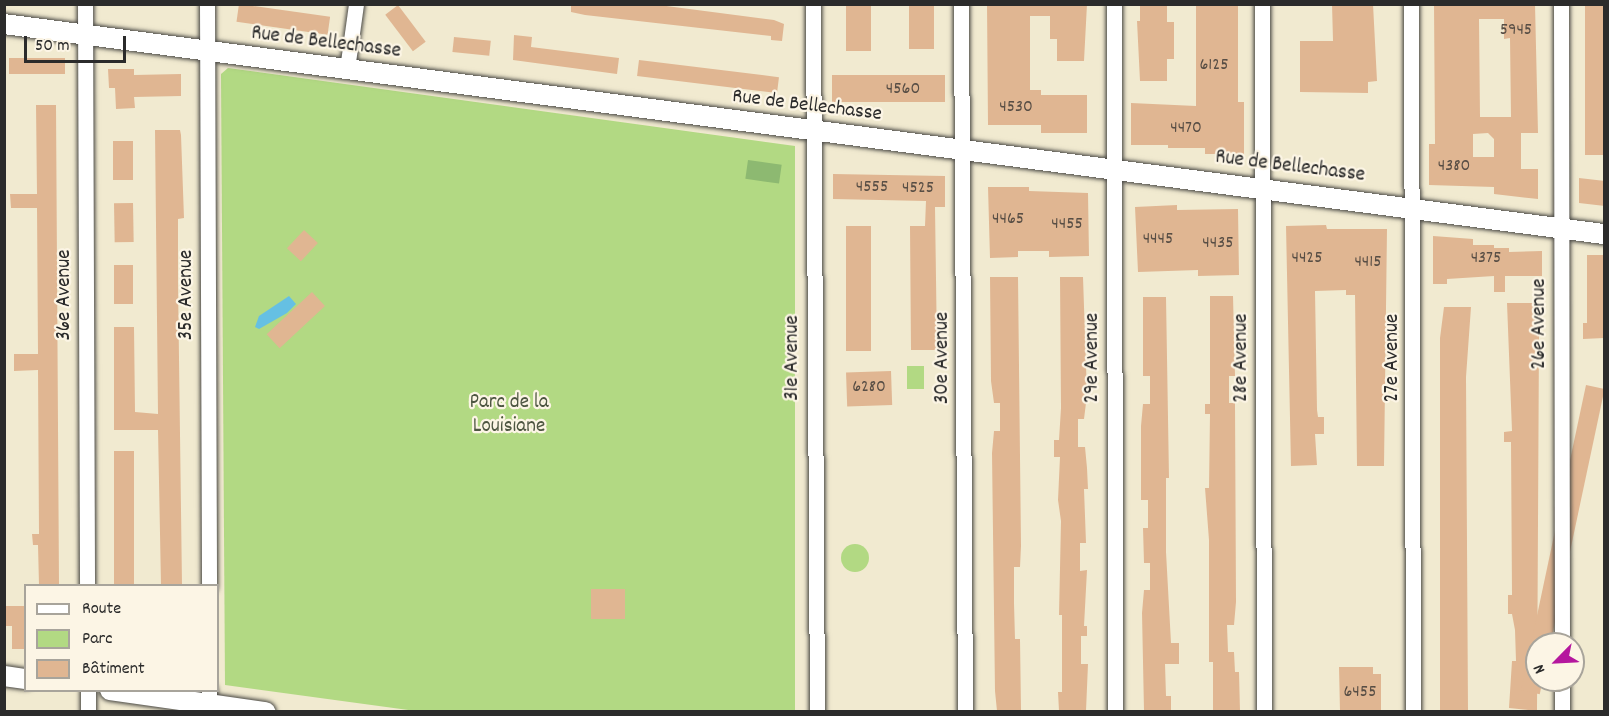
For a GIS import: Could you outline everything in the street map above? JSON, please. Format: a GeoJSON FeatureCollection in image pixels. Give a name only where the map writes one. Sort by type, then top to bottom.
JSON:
{"type":"FeatureCollection","features":[{"type":"Feature","properties":{"kind":"street","name":"36e Avenue"},"geometry":{"type":"LineString","coordinates":[[85,4],[87,584]]}},
{"type":"Feature","properties":{"kind":"street","name":"35e Avenue"},"geometry":{"type":"LineString","coordinates":[[207,4],[208,584]]}},
{"type":"Feature","properties":{"kind":"street"},"geometry":{"type":"LineString","coordinates":[[347,69],[356,4]]}},
{"type":"Feature","properties":{"kind":"street","name":"31e Avenue"},"geometry":{"type":"LineString","coordinates":[[813,4],[817,711]]}},
{"type":"Feature","properties":{"kind":"street","name":"30e Avenue"},"geometry":{"type":"LineString","coordinates":[[961,4],[965,711]]}},
{"type":"Feature","properties":{"kind":"street","name":"29e Avenue"},"geometry":{"type":"LineString","coordinates":[[1114,4],[1115,711]]}},
{"type":"Feature","properties":{"kind":"street","name":"28e Avenue"},"geometry":{"type":"LineString","coordinates":[[1262,4],[1264,711]]}},
{"type":"Feature","properties":{"kind":"street","name":"27e Avenue"},"geometry":{"type":"LineString","coordinates":[[1411,4],[1413,711]]}},
{"type":"Feature","properties":{"kind":"street","name":"26e Avenue"},"geometry":{"type":"LineString","coordinates":[[1561,4],[1562,632]]}},
{"type":"Feature","properties":{"kind":"street","name":"Rue de Bellechasse"},"geometry":{"type":"LineString","coordinates":[[4,24],[813,132],[963,147],[1605,234]]}},
{"type":"Feature","properties":{"kind":"street"},"geometry":{"type":"LineString","coordinates":[[4,676],[24,679]]}},
{"type":"Feature","properties":{"kind":"street"},"geometry":{"type":"LineString","coordinates":[[87,692],[88,711]]}},
{"type":"Feature","properties":{"kind":"street"},"geometry":{"type":"LineString","coordinates":[[126,692],[265,711]]}},
{"type":"Feature","properties":{"kind":"street"},"geometry":{"type":"LineString","coordinates":[[1562,692],[1562,711]]}},
{"type":"Feature","properties":{"kind":"green space","name":"Parc de la Louisiane"},"geometry":{"type":"Polygon","coordinates":[[[228,68],[795,146],[795,711],[423,712],[225,685],[221,74],[228,68]]]}},
{"type":"Feature","properties":{"kind":"green space"},"geometry":{"type":"Polygon","coordinates":[[[748,160],[782,165],[779,184],[745,179],[748,160]]]}},
{"type":"Feature","properties":{"kind":"green space"},"geometry":{"type":"Polygon","coordinates":[[[907,366],[924,366],[924,389],[907,389],[907,366]]]}},
{"type":"Feature","properties":{"kind":"green space"},"geometry":{"type":"Polygon","coordinates":[[[855,544],[865,548],[869,558],[865,568],[855,572],[845,568],[841,558],[845,548],[855,544]]]}},
{"type":"Feature","properties":{"kind":"water"},"geometry":{"type":"Polygon","coordinates":[[[289,296],[296,304],[287,313],[259,329],[255,327],[259,316],[289,296]]]}},
{"type":"Feature","properties":{"kind":"building"},"geometry":{"type":"Polygon","coordinates":[[[239,4],[330,17],[328,35],[236,22],[239,4]]]}},
{"type":"Feature","properties":{"kind":"building"},"geometry":{"type":"Polygon","coordinates":[[[571,4],[651,4],[774,20],[784,24],[782,41],[771,40],[771,36],[585,15],[571,12],[571,4]]]}},
{"type":"Feature","properties":{"kind":"building"},"geometry":{"type":"Polygon","coordinates":[[[846,4],[871,4],[871,51],[846,51],[846,4]]]}},
{"type":"Feature","properties":{"kind":"building"},"geometry":{"type":"Polygon","coordinates":[[[909,4],[934,4],[934,49],[909,49],[909,4]]]}},
{"type":"Feature","properties":{"kind":"building"},"geometry":{"type":"Polygon","coordinates":[[[987,4],[1087,4],[1084,61],[1057,61],[1057,39],[1050,39],[1050,16],[1030,16],[1030,90],[1041,90],[1041,95],[1087,95],[1087,133],[1041,133],[1041,125],[988,125],[987,4]]]}},
{"type":"Feature","properties":{"kind":"building"},"geometry":{"type":"Polygon","coordinates":[[[1140,4],[1167,4],[1167,22],[1174,22],[1174,59],[1167,59],[1167,81],[1140,81],[1137,21],[1140,21],[1140,4]]]}},
{"type":"Feature","properties":{"kind":"building"},"geometry":{"type":"Polygon","coordinates":[[[1196,4],[1238,4],[1238,102],[1244,102],[1244,154],[1205,154],[1205,148],[1131,145],[1131,103],[1196,106],[1196,4]]]}},
{"type":"Feature","properties":{"kind":"building"},"geometry":{"type":"Polygon","coordinates":[[[1332,4],[1373,4],[1377,81],[1368,82],[1368,93],[1300,92],[1300,41],[1333,41],[1332,4]]]}},
{"type":"Feature","properties":{"kind":"building"},"geometry":{"type":"Polygon","coordinates":[[[1434,4],[1535,4],[1538,133],[1521,133],[1521,169],[1538,169],[1538,199],[1494,194],[1494,187],[1429,185],[1429,144],[1435,144],[1434,4]],[[1479,19],[1480,117],[1511,117],[1510,38],[1504,39],[1504,19],[1479,19]],[[1488,133],[1473,134],[1473,157],[1494,157],[1494,139],[1488,133]]]}},
{"type":"Feature","properties":{"kind":"building"},"geometry":{"type":"Polygon","coordinates":[[[1585,4],[1604,4],[1604,155],[1585,155],[1585,4]]]}},
{"type":"Feature","properties":{"kind":"building"},"geometry":{"type":"Polygon","coordinates":[[[398,5],[426,42],[413,51],[385,15],[398,5]]]}},
{"type":"Feature","properties":{"kind":"building"},"geometry":{"type":"Polygon","coordinates":[[[514,35],[532,37],[531,47],[619,58],[617,74],[513,60],[514,35]]]}},
{"type":"Feature","properties":{"kind":"building"},"geometry":{"type":"Polygon","coordinates":[[[454,37],[491,41],[489,56],[452,52],[454,37]]]}},
{"type":"Feature","properties":{"kind":"building"},"geometry":{"type":"Polygon","coordinates":[[[9,58],[65,58],[65,74],[9,74],[9,58]]]}},
{"type":"Feature","properties":{"kind":"building"},"geometry":{"type":"Polygon","coordinates":[[[639,60],[779,77],[777,93],[637,76],[639,60]]]}},
{"type":"Feature","properties":{"kind":"building"},"geometry":{"type":"Polygon","coordinates":[[[108,69],[134,69],[134,75],[181,74],[181,96],[134,97],[135,108],[116,109],[115,88],[109,88],[108,69]]]}},
{"type":"Feature","properties":{"kind":"building"},"geometry":{"type":"Polygon","coordinates":[[[832,75],[945,75],[945,102],[832,102],[832,75]]]}},
{"type":"Feature","properties":{"kind":"building"},"geometry":{"type":"Polygon","coordinates":[[[36,105],[56,105],[59,584],[39,584],[38,545],[33,545],[32,534],[39,534],[38,370],[14,371],[14,354],[38,354],[37,208],[11,208],[10,194],[37,194],[36,105]]]}},
{"type":"Feature","properties":{"kind":"building"},"geometry":{"type":"Polygon","coordinates":[[[155,130],[180,130],[184,218],[178,219],[182,584],[161,584],[158,430],[114,430],[114,327],[134,327],[135,412],[158,414],[155,130]]]}},
{"type":"Feature","properties":{"kind":"building"},"geometry":{"type":"Polygon","coordinates":[[[113,141],[133,141],[133,180],[113,180],[113,141]]]}},
{"type":"Feature","properties":{"kind":"building"},"geometry":{"type":"Polygon","coordinates":[[[833,174],[945,176],[945,207],[935,207],[937,350],[911,350],[910,226],[925,226],[926,201],[833,199],[833,174]]]}},
{"type":"Feature","properties":{"kind":"building"},"geometry":{"type":"Polygon","coordinates":[[[1579,178],[1605,181],[1605,206],[1579,203],[1579,178]]]}},
{"type":"Feature","properties":{"kind":"building"},"geometry":{"type":"Polygon","coordinates":[[[988,187],[1029,187],[1029,191],[1088,193],[1089,256],[1049,257],[1049,251],[1018,251],[1018,257],[990,258],[988,187]]]}},
{"type":"Feature","properties":{"kind":"building"},"geometry":{"type":"Polygon","coordinates":[[[114,203],[133,203],[134,242],[115,242],[114,203]]]}},
{"type":"Feature","properties":{"kind":"building"},"geometry":{"type":"Polygon","coordinates":[[[1177,205],[1177,210],[1238,209],[1239,275],[1198,276],[1198,270],[1138,272],[1135,207],[1177,205]]]}},
{"type":"Feature","properties":{"kind":"building"},"geometry":{"type":"Polygon","coordinates":[[[1326,225],[1327,229],[1387,229],[1384,466],[1357,466],[1355,295],[1346,295],[1346,290],[1315,291],[1317,410],[1318,417],[1324,417],[1324,434],[1315,434],[1317,465],[1291,466],[1286,226],[1326,225]]]}},
{"type":"Feature","properties":{"kind":"building"},"geometry":{"type":"Polygon","coordinates":[[[846,226],[871,226],[871,351],[846,351],[846,226]]]}},
{"type":"Feature","properties":{"kind":"building"},"geometry":{"type":"Polygon","coordinates":[[[304,230],[318,243],[301,261],[287,248],[304,230]]]}},
{"type":"Feature","properties":{"kind":"building"},"geometry":{"type":"Polygon","coordinates":[[[1433,236],[1473,239],[1473,245],[1494,245],[1494,248],[1509,248],[1509,252],[1542,251],[1542,276],[1505,276],[1505,292],[1494,292],[1494,276],[1447,279],[1447,284],[1433,284],[1433,236]]]}},
{"type":"Feature","properties":{"kind":"building"},"geometry":{"type":"Polygon","coordinates":[[[1587,255],[1605,255],[1604,338],[1583,339],[1583,323],[1587,323],[1587,255]]]}},
{"type":"Feature","properties":{"kind":"building"},"geometry":{"type":"Polygon","coordinates":[[[114,265],[133,265],[133,304],[114,304],[114,265]]]}},
{"type":"Feature","properties":{"kind":"building"},"geometry":{"type":"Polygon","coordinates":[[[990,277],[1018,277],[1021,546],[1020,567],[1014,567],[1014,603],[1015,639],[1020,639],[1021,711],[997,711],[995,691],[992,453],[994,431],[1000,431],[1000,403],[994,403],[991,381],[990,277]]]}},
{"type":"Feature","properties":{"kind":"building"},"geometry":{"type":"Polygon","coordinates":[[[1060,277],[1083,277],[1087,395],[1084,419],[1078,419],[1078,447],[1085,447],[1088,489],[1084,489],[1086,543],[1080,543],[1080,571],[1087,570],[1084,626],[1087,626],[1087,636],[1081,636],[1081,664],[1088,664],[1086,711],[1059,711],[1058,692],[1062,692],[1062,615],[1059,615],[1061,521],[1058,500],[1060,457],[1054,457],[1054,440],[1059,440],[1061,408],[1060,277]]]}},
{"type":"Feature","properties":{"kind":"building"},"geometry":{"type":"Polygon","coordinates":[[[312,292],[325,306],[280,348],[267,334],[312,292]]]}},
{"type":"Feature","properties":{"kind":"building"},"geometry":{"type":"Polygon","coordinates":[[[1210,296],[1233,296],[1235,376],[1229,376],[1229,403],[1235,403],[1236,602],[1234,625],[1227,625],[1228,652],[1234,652],[1235,672],[1239,672],[1240,711],[1213,711],[1213,662],[1209,662],[1209,540],[1205,488],[1209,488],[1210,414],[1205,414],[1205,404],[1210,404],[1210,296]]]}},
{"type":"Feature","properties":{"kind":"building"},"geometry":{"type":"Polygon","coordinates":[[[1143,297],[1166,297],[1169,478],[1166,478],[1166,552],[1171,643],[1179,643],[1179,664],[1165,664],[1166,696],[1171,696],[1171,711],[1144,711],[1142,613],[1144,590],[1150,590],[1150,563],[1144,563],[1143,528],[1148,528],[1148,500],[1141,500],[1141,426],[1143,404],[1150,404],[1150,376],[1143,376],[1143,297]]]}},
{"type":"Feature","properties":{"kind":"building"},"geometry":{"type":"Polygon","coordinates":[[[1507,303],[1536,303],[1539,334],[1537,632],[1525,632],[1525,692],[1537,692],[1537,711],[1509,708],[1512,661],[1516,661],[1515,630],[1512,614],[1508,614],[1508,595],[1512,595],[1511,442],[1504,442],[1504,432],[1512,431],[1507,303]]]}},
{"type":"Feature","properties":{"kind":"building"},"geometry":{"type":"Polygon","coordinates":[[[1444,307],[1471,307],[1466,377],[1468,711],[1440,711],[1440,338],[1444,307]]]}},
{"type":"Feature","properties":{"kind":"building"},"geometry":{"type":"Polygon","coordinates":[[[891,371],[892,405],[847,407],[846,373],[891,371]]]}},
{"type":"Feature","properties":{"kind":"building"},"geometry":{"type":"Polygon","coordinates":[[[1586,385],[1604,389],[1553,632],[1533,632],[1586,385]]]}},
{"type":"Feature","properties":{"kind":"building"},"geometry":{"type":"Polygon","coordinates":[[[114,451],[134,451],[134,584],[114,584],[114,451]]]}},
{"type":"Feature","properties":{"kind":"building"},"geometry":{"type":"Polygon","coordinates":[[[591,589],[625,589],[625,619],[591,619],[591,589]]]}},
{"type":"Feature","properties":{"kind":"building"},"geometry":{"type":"Polygon","coordinates":[[[4,606],[24,606],[24,649],[12,649],[12,626],[4,626],[4,606]]]}},
{"type":"Feature","properties":{"kind":"building"},"geometry":{"type":"Polygon","coordinates":[[[1339,667],[1373,667],[1373,674],[1381,674],[1381,711],[1340,711],[1339,667]]]}},
{"type":"Feature","properties":{"kind":"building"},"geometry":{"type":"Polygon","coordinates":[[[1525,672],[1525,691],[1521,690],[1525,672]]]}}]}
